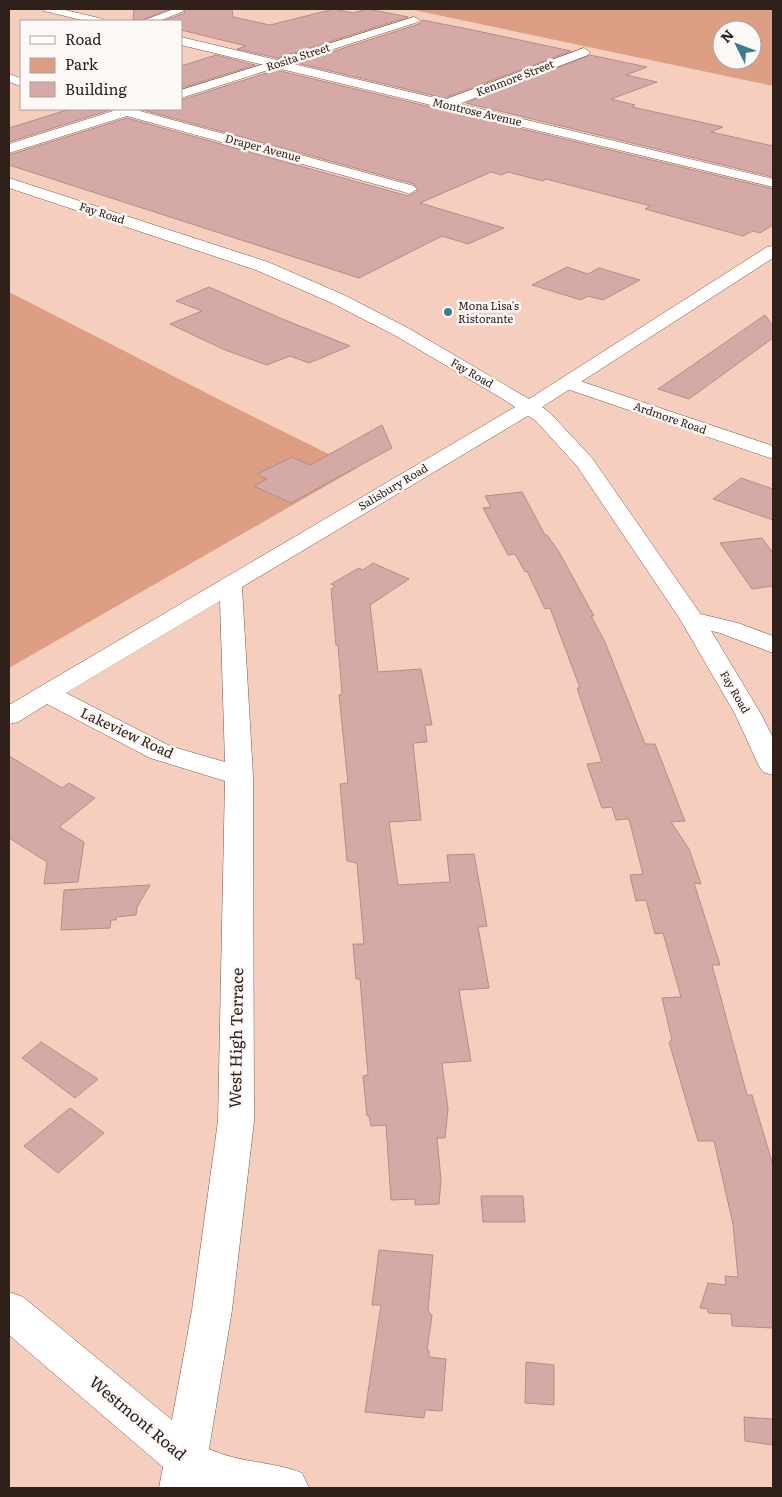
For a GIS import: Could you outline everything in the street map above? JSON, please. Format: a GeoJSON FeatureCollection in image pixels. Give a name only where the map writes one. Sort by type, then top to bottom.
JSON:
{"type":"FeatureCollection","features":[{"type":"Feature","properties":{"kind":"street"},"geometry":{"type":"LineString","coordinates":[[48,9],[95,20]]}},
{"type":"Feature","properties":{"kind":"street"},"geometry":{"type":"LineString","coordinates":[[151,20],[178,10]]}},
{"type":"Feature","properties":{"kind":"street","name":"Rosita Street"},"geometry":{"type":"LineString","coordinates":[[182,94],[414,20]]}},
{"type":"Feature","properties":{"kind":"street","name":"Montrose Avenue"},"geometry":{"type":"LineString","coordinates":[[182,41],[773,183]]}},
{"type":"Feature","properties":{"kind":"street","name":"Kenmore Street"},"geometry":{"type":"LineString","coordinates":[[446,104],[584,52]]}},
{"type":"Feature","properties":{"kind":"street"},"geometry":{"type":"LineString","coordinates":[[9,149],[126,110]]}},
{"type":"Feature","properties":{"kind":"street","name":"Draper Avenue"},"geometry":{"type":"LineString","coordinates":[[126,110],[409,189]]}},
{"type":"Feature","properties":{"kind":"street","name":"Fay Road"},"geometry":{"type":"LineString","coordinates":[[9,183],[262,266],[296,280],[402,332],[543,417],[585,462],[692,619],[748,714],[773,766]]}},
{"type":"Feature","properties":{"kind":"street","name":"Salisbury Road"},"geometry":{"type":"LineString","coordinates":[[9,716],[568,383],[773,251]]}},
{"type":"Feature","properties":{"kind":"street","name":"Ardmore Road"},"geometry":{"type":"LineString","coordinates":[[568,383],[773,453]]}},
{"type":"Feature","properties":{"kind":"street","name":"West High Terrace"},"geometry":{"type":"LineString","coordinates":[[184,1474],[212,1310],[236,1121],[239,776],[233,608],[230,585]]}},
{"type":"Feature","properties":{"kind":"street"},"geometry":{"type":"LineString","coordinates":[[692,619],[728,628],[773,645]]}},
{"type":"Feature","properties":{"kind":"street","name":"Lakeview Road"},"geometry":{"type":"LineString","coordinates":[[47,694],[160,752],[239,776]]}},
{"type":"Feature","properties":{"kind":"street","name":"Westmont Road"},"geometry":{"type":"LineString","coordinates":[[9,1310],[184,1474],[220,1476],[287,1488]]}},
{"type":"Feature","properties":{"kind":"green space"},"geometry":{"type":"Polygon","coordinates":[[[409,9],[773,9],[773,86],[409,9]]]}},
{"type":"Feature","properties":{"kind":"green space"},"geometry":{"type":"Polygon","coordinates":[[[9,292],[226,403],[357,468],[9,668],[9,292]]]}},
{"type":"Feature","properties":{"kind":"building"},"geometry":{"type":"Polygon","coordinates":[[[134,9],[169,9],[142,20],[133,19],[134,9]]]}},
{"type":"Feature","properties":{"kind":"building"},"geometry":{"type":"Polygon","coordinates":[[[184,9],[232,9],[233,17],[270,25],[334,9],[353,13],[368,9],[408,17],[277,58],[237,49],[246,46],[182,30],[182,20],[166,20],[185,13],[184,9]]]}},
{"type":"Feature","properties":{"kind":"building"},"geometry":{"type":"Polygon","coordinates":[[[422,20],[571,51],[444,98],[297,63],[419,24],[422,20]]]}},
{"type":"Feature","properties":{"kind":"building"},"geometry":{"type":"Polygon","coordinates":[[[216,55],[255,65],[182,88],[182,66],[216,55]]]}},
{"type":"Feature","properties":{"kind":"building"},"geometry":{"type":"Polygon","coordinates":[[[590,55],[647,67],[626,75],[657,82],[611,99],[635,105],[632,107],[723,127],[711,132],[773,146],[773,177],[466,103],[590,55]]]}},
{"type":"Feature","properties":{"kind":"building"},"geometry":{"type":"Polygon","coordinates":[[[276,70],[773,189],[773,225],[760,233],[753,231],[743,236],[645,209],[651,206],[546,179],[543,181],[508,172],[501,175],[491,172],[420,203],[504,228],[468,244],[442,236],[359,278],[9,165],[9,155],[127,118],[408,196],[418,191],[414,184],[143,110],[182,110],[182,100],[276,70]]]}},
{"type":"Feature","properties":{"kind":"building"},"geometry":{"type":"Polygon","coordinates":[[[67,110],[110,110],[9,142],[9,128],[67,110]]]}},
{"type":"Feature","properties":{"kind":"building"},"geometry":{"type":"Polygon","coordinates":[[[567,267],[588,274],[599,268],[640,280],[603,300],[588,296],[581,300],[532,285],[567,267]]]}},
{"type":"Feature","properties":{"kind":"building"},"geometry":{"type":"Polygon","coordinates":[[[209,287],[350,346],[309,363],[290,356],[267,365],[225,350],[170,324],[202,311],[176,301],[209,287]]]}},
{"type":"Feature","properties":{"kind":"building"},"geometry":{"type":"Polygon","coordinates":[[[765,315],[773,326],[773,338],[689,399],[658,389],[765,315]]]}},
{"type":"Feature","properties":{"kind":"building"},"geometry":{"type":"Polygon","coordinates":[[[382,425],[392,448],[291,503],[254,486],[267,479],[257,474],[292,457],[310,465],[382,425]]]}},
{"type":"Feature","properties":{"kind":"building"},"geometry":{"type":"Polygon","coordinates":[[[741,478],[773,489],[773,520],[713,499],[741,478]]]}},
{"type":"Feature","properties":{"kind":"building"},"geometry":{"type":"Polygon","coordinates":[[[522,492],[545,535],[547,535],[559,552],[594,616],[591,616],[605,642],[645,744],[655,744],[685,821],[671,822],[689,849],[701,884],[694,883],[720,965],[712,965],[747,1095],[752,1095],[773,1165],[773,1328],[732,1326],[731,1314],[708,1313],[708,1309],[700,1308],[708,1283],[726,1285],[725,1276],[738,1277],[733,1224],[714,1141],[698,1141],[669,1042],[672,1040],[662,998],[681,997],[663,933],[655,934],[646,900],[636,901],[630,875],[643,874],[629,819],[616,820],[612,807],[602,808],[587,764],[602,762],[577,688],[580,688],[550,608],[545,609],[527,571],[525,572],[515,554],[508,555],[483,508],[491,507],[485,496],[522,492]]]}},
{"type":"Feature","properties":{"kind":"building"},"geometry":{"type":"Polygon","coordinates":[[[762,538],[773,553],[773,586],[752,589],[720,543],[762,538]]]}},
{"type":"Feature","properties":{"kind":"building"},"geometry":{"type":"Polygon","coordinates":[[[373,563],[409,579],[370,605],[378,672],[421,669],[432,725],[425,725],[427,742],[413,743],[421,820],[389,822],[398,885],[450,882],[447,855],[474,854],[487,926],[478,927],[489,988],[459,990],[471,1061],[442,1063],[448,1109],[445,1138],[437,1138],[441,1180],[439,1204],[415,1205],[415,1199],[391,1200],[386,1125],[371,1126],[369,1116],[367,1116],[363,1076],[368,1075],[360,979],[356,979],[353,944],[364,944],[357,863],[347,861],[340,784],[348,783],[339,695],[342,694],[338,645],[336,645],[331,589],[335,586],[331,584],[359,568],[363,570],[373,563]]]}},
{"type":"Feature","properties":{"kind":"building"},"geometry":{"type":"Polygon","coordinates":[[[9,756],[62,788],[69,783],[95,798],[59,827],[84,842],[78,882],[44,884],[47,862],[9,838],[9,756]]]}},
{"type":"Feature","properties":{"kind":"building"},"geometry":{"type":"Polygon","coordinates":[[[150,885],[137,907],[136,915],[116,917],[116,920],[111,920],[110,928],[61,930],[64,890],[150,885]]]}},
{"type":"Feature","properties":{"kind":"building"},"geometry":{"type":"Polygon","coordinates":[[[41,1042],[98,1079],[75,1098],[22,1058],[41,1042]]]}},
{"type":"Feature","properties":{"kind":"building"},"geometry":{"type":"Polygon","coordinates":[[[70,1108],[104,1133],[58,1173],[24,1146],[70,1108]]]}},
{"type":"Feature","properties":{"kind":"building"},"geometry":{"type":"Polygon","coordinates":[[[481,1196],[523,1196],[525,1222],[483,1222],[481,1196]]]}},
{"type":"Feature","properties":{"kind":"building"},"geometry":{"type":"Polygon","coordinates":[[[379,1250],[433,1255],[428,1310],[432,1316],[427,1350],[429,1351],[429,1357],[446,1359],[442,1411],[425,1410],[424,1418],[365,1412],[381,1305],[372,1305],[379,1250]]]}},
{"type":"Feature","properties":{"kind":"building"},"geometry":{"type":"Polygon","coordinates":[[[526,1362],[554,1365],[554,1405],[525,1403],[526,1362]]]}},
{"type":"Feature","properties":{"kind":"building"},"geometry":{"type":"Polygon","coordinates":[[[744,1417],[773,1419],[773,1445],[745,1441],[744,1417]]]}},
{"type":"Feature","properties":{"kind":"place","name":"Mona Lisa's Ristorante"},"geometry":{"type":"Point","coordinates":[448,312]}}]}
